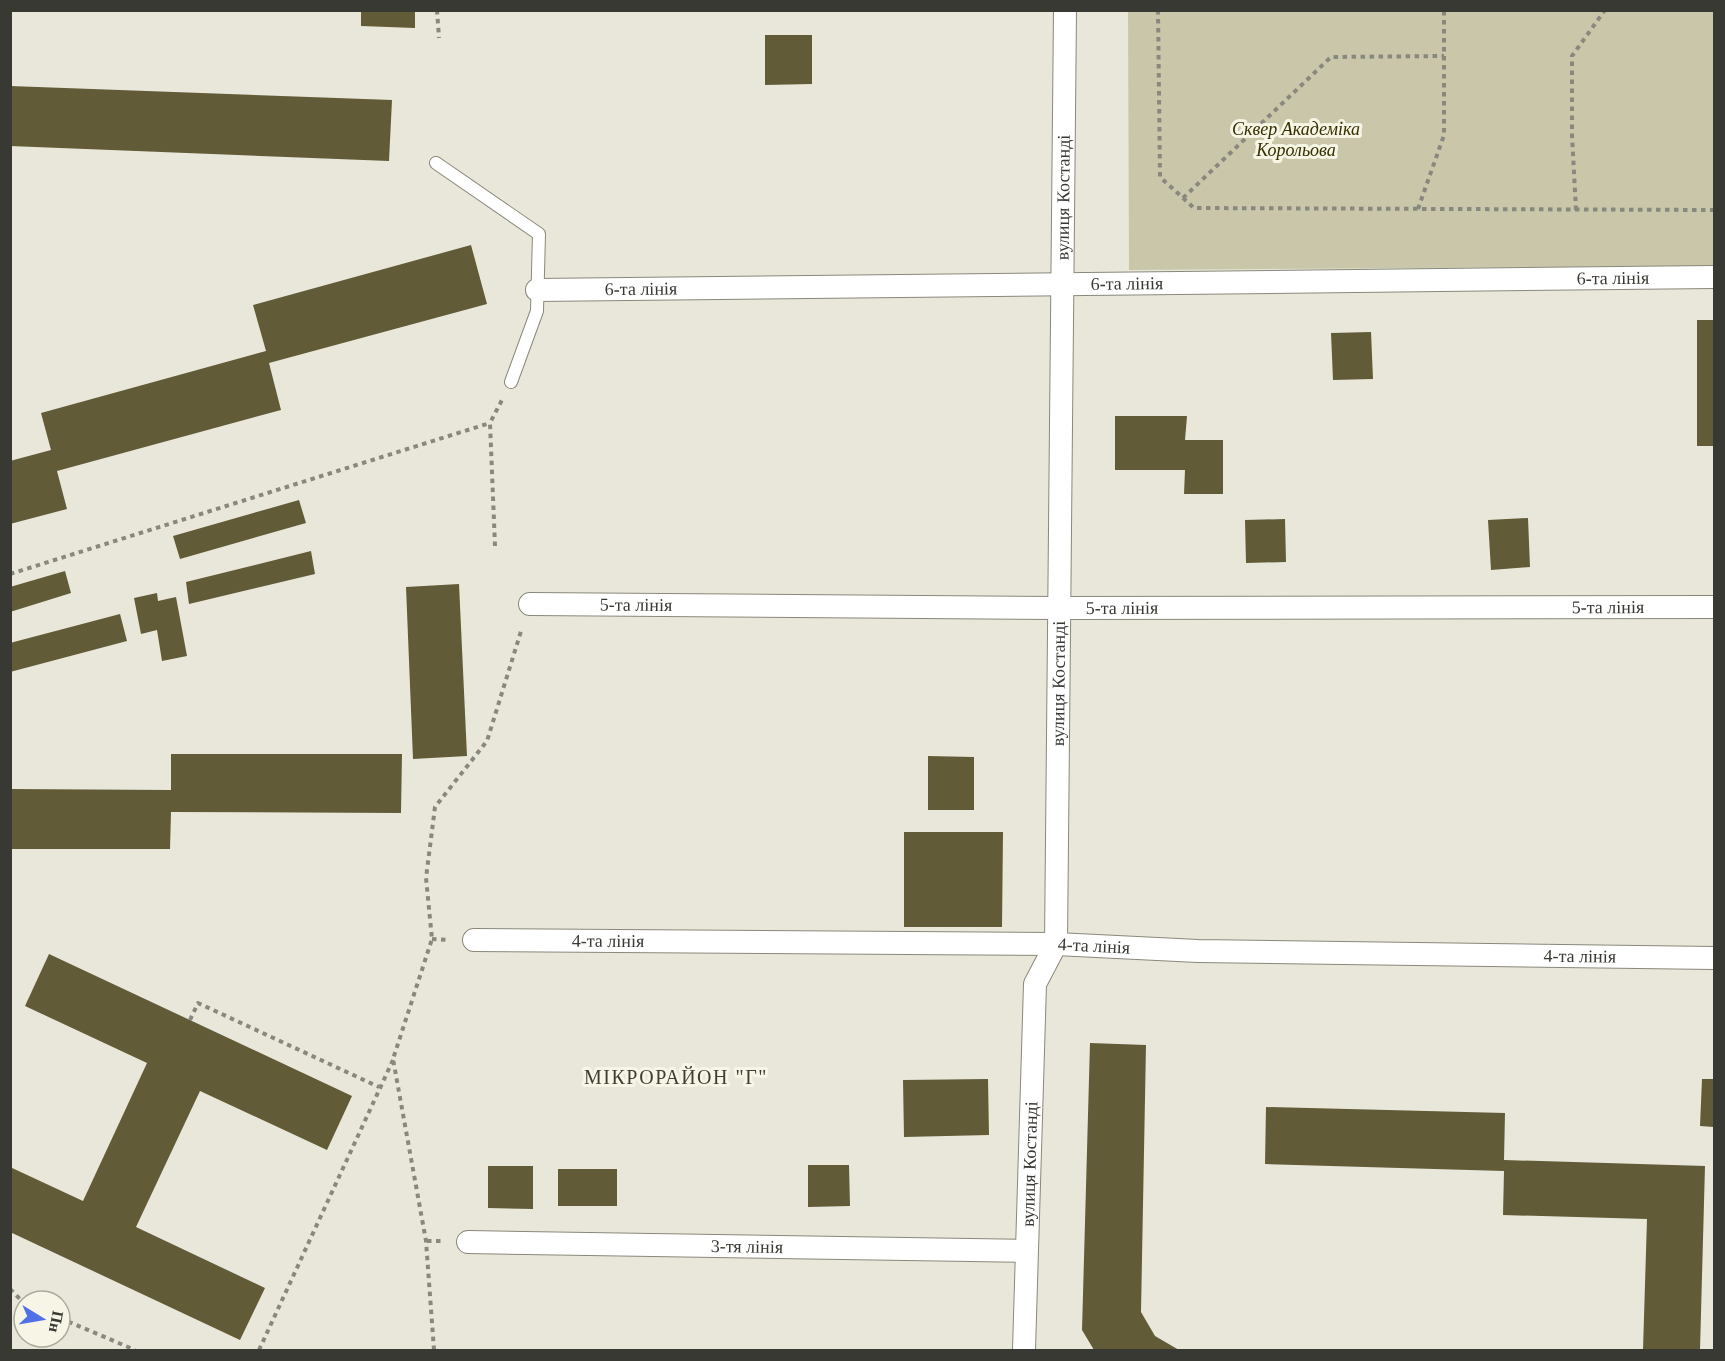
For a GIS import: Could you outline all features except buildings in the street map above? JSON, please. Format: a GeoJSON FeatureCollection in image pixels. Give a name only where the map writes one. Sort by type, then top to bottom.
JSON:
{"type":"FeatureCollection","features":[{"type":"Feature","properties":{"kind":"street","name":"вулиця Костанді"},"geometry":{"type":"LineString","coordinates":[[1024,1350],[1035,984],[1056,944],[1065,10]]}},
{"type":"Feature","properties":{"kind":"street","name":"6-та лінія"},"geometry":{"type":"LineString","coordinates":[[537,290],[1714,277]]}},
{"type":"Feature","properties":{"kind":"street","name":"5-та лінія"},"geometry":{"type":"LineString","coordinates":[[530,604],[1059,608],[1714,607]]}},
{"type":"Feature","properties":{"kind":"street","name":"4-та лінія"},"geometry":{"type":"LineString","coordinates":[[474,940],[1056,944],[1198,951],[1714,958]]}},
{"type":"Feature","properties":{"kind":"street","name":"3-тя лінія"},"geometry":{"type":"LineString","coordinates":[[468,1242],[1026,1251]]}},
{"type":"Feature","properties":{"kind":"lane"},"geometry":{"type":"LineString","coordinates":[[436,163],[539,234],[537,311],[511,382]]}},
{"type":"Feature","properties":{"kind":"path"},"geometry":{"type":"LineString","coordinates":[[437,10],[439,38]]}},
{"type":"Feature","properties":{"kind":"path"},"geometry":{"type":"LineString","coordinates":[[1158,10],[1160,177],[1194,208],[1714,210]]}},
{"type":"Feature","properties":{"kind":"path"},"geometry":{"type":"LineString","coordinates":[[1418,209],[1444,135],[1444,10]]}},
{"type":"Feature","properties":{"kind":"path"},"geometry":{"type":"LineString","coordinates":[[1576,210],[1572,135],[1572,56],[1605,10]]}},
{"type":"Feature","properties":{"kind":"path"},"geometry":{"type":"LineString","coordinates":[[1183,198],[1331,57],[1444,56]]}},
{"type":"Feature","properties":{"kind":"path"},"geometry":{"type":"LineString","coordinates":[[495,546],[490,423],[511,382]]}},
{"type":"Feature","properties":{"kind":"path"},"geometry":{"type":"LineString","coordinates":[[10,574],[490,423]]}},
{"type":"Feature","properties":{"kind":"path"},"geometry":{"type":"LineString","coordinates":[[259,1350],[393,1059],[432,939],[426,878],[435,807],[487,741],[530,604]]}},
{"type":"Feature","properties":{"kind":"path"},"geometry":{"type":"LineString","coordinates":[[190,1020],[198,1003],[379,1087]]}},
{"type":"Feature","properties":{"kind":"path"},"geometry":{"type":"LineString","coordinates":[[393,1059],[426,1241],[434,1350]]}},
{"type":"Feature","properties":{"kind":"path"},"geometry":{"type":"LineString","coordinates":[[72,1323],[135,1350]]}},
{"type":"Feature","properties":{"kind":"green space","name":"Сквер Академіка Корольова"},"geometry":{"type":"Polygon","coordinates":[[[1128,11],[1714,11],[1714,266],[1129,270],[1128,11]]]}},
{"type":"Feature","properties":{"kind":"district","name":"МІКРОРАЙОН \"Г\""},"geometry":{"type":"Point","coordinates":[676,1077]}}]}
